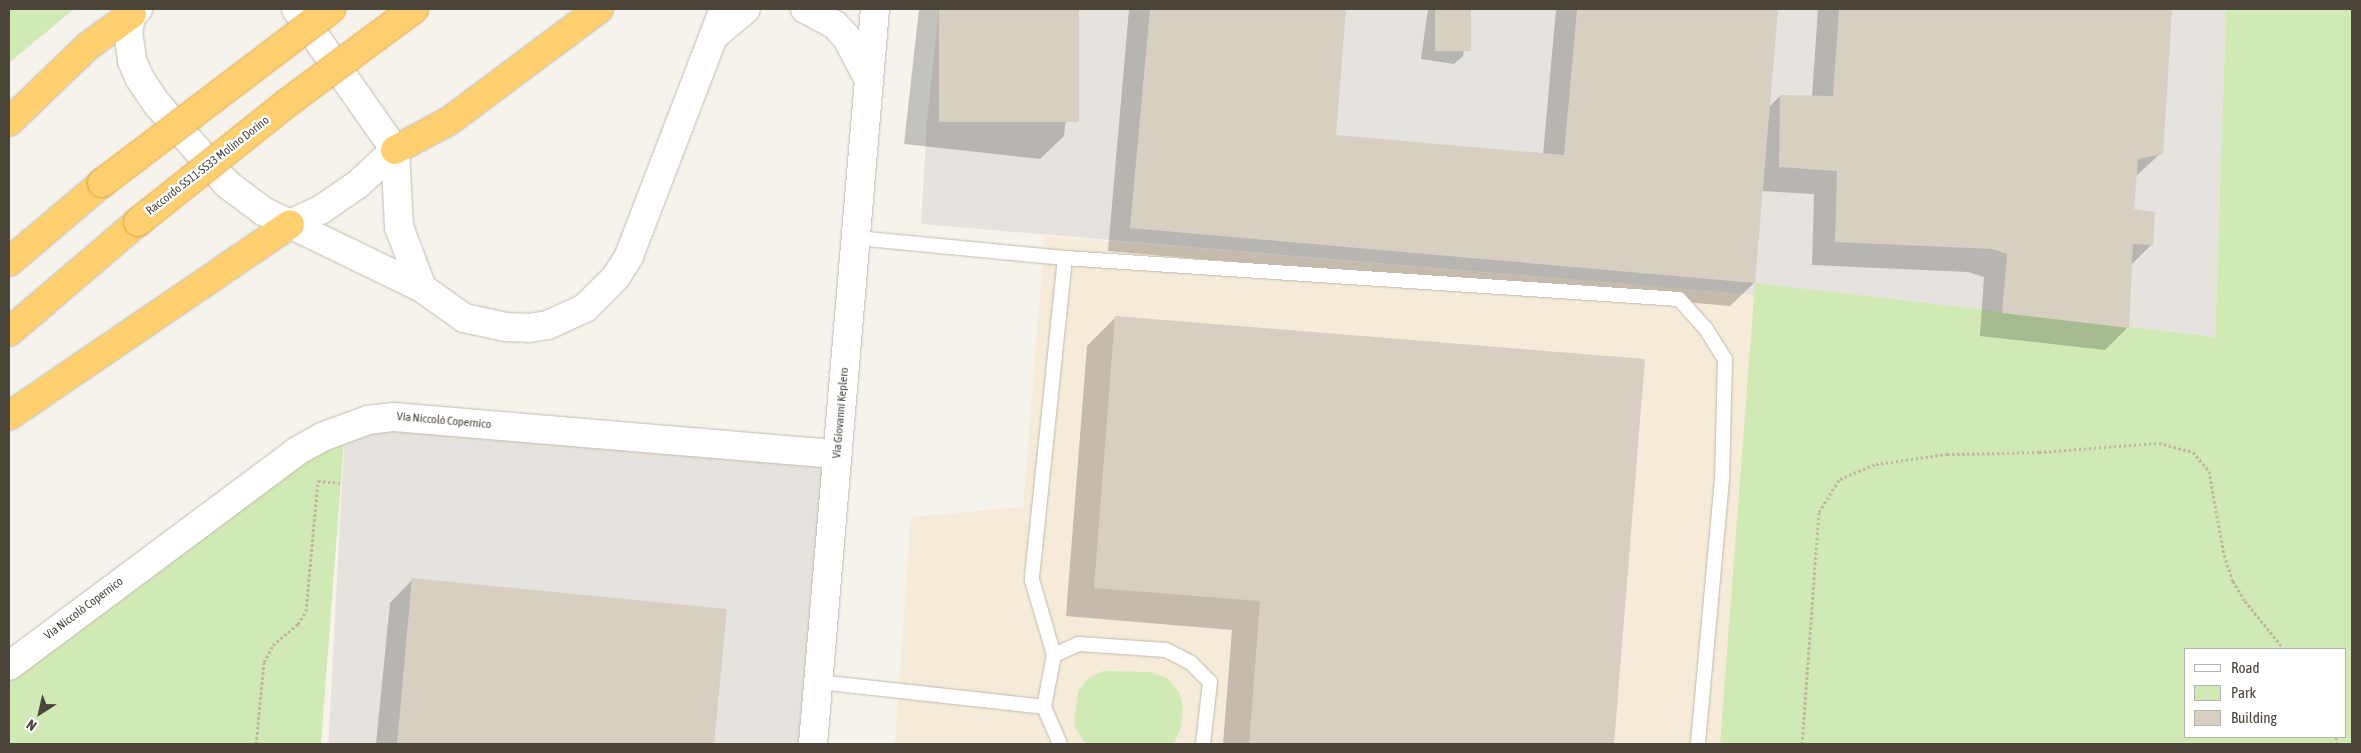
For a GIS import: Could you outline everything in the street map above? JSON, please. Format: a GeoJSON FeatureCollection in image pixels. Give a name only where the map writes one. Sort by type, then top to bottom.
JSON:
{"type":"FeatureCollection","features":[{"type":"Feature","properties":{"kind":"highway"},"geometry":{"type":"LineString","coordinates":[[9,262],[102,183],[332,9]]}},
{"type":"Feature","properties":{"kind":"highway","name":"Raccordo SS11-SS33 Molino Dorino"},"geometry":{"type":"LineString","coordinates":[[9,332],[138,222],[287,103],[414,9]]}},
{"type":"Feature","properties":{"kind":"highway"},"geometry":{"type":"LineString","coordinates":[[395,150],[449,121],[599,9]]}},
{"type":"Feature","properties":{"kind":"highway"},"geometry":{"type":"LineString","coordinates":[[9,122],[88,46],[135,11]]}},
{"type":"Feature","properties":{"kind":"highway"},"geometry":{"type":"LineString","coordinates":[[9,416],[290,224]]}},
{"type":"Feature","properties":{"kind":"street"},"geometry":{"type":"LineString","coordinates":[[296,9],[395,150],[399,227],[422,288]]}},
{"type":"Feature","properties":{"kind":"street"},"geometry":{"type":"LineString","coordinates":[[135,11],[128,44],[147,92],[227,184],[263,210],[422,288],[464,318],[506,328],[548,325],[585,308],[616,277],[629,256],[724,9]]}},
{"type":"Feature","properties":{"kind":"street"},"geometry":{"type":"LineString","coordinates":[[714,36],[746,9]]}},
{"type":"Feature","properties":{"kind":"street"},"geometry":{"type":"LineString","coordinates":[[805,9],[835,25],[847,38],[870,81]]}},
{"type":"Feature","properties":{"kind":"street","name":"Via Giovanni Keplero"},"geometry":{"type":"LineString","coordinates":[[813,744],[875,9]]}},
{"type":"Feature","properties":{"kind":"street"},"geometry":{"type":"LineString","coordinates":[[290,224],[322,209],[358,184],[395,150]]}},
{"type":"Feature","properties":{"kind":"street","name":"Via Niccolò Copernico"},"geometry":{"type":"LineString","coordinates":[[9,666],[297,451],[322,437],[368,420],[394,417],[838,454]]}},
{"type":"Feature","properties":{"kind":"lane"},"geometry":{"type":"LineString","coordinates":[[856,238],[1065,258],[1679,299],[1706,329],[1725,359],[1722,479],[1698,744]]}},
{"type":"Feature","properties":{"kind":"lane"},"geometry":{"type":"LineString","coordinates":[[1060,744],[1044,707],[1054,655],[1032,580],[1065,258]]}},
{"type":"Feature","properties":{"kind":"lane"},"geometry":{"type":"LineString","coordinates":[[1054,655],[1080,644],[1166,650],[1192,663],[1210,682],[1204,744]]}},
{"type":"Feature","properties":{"kind":"lane"},"geometry":{"type":"LineString","coordinates":[[819,682],[1044,707]]}},
{"type":"Feature","properties":{"kind":"path"},"geometry":{"type":"LineString","coordinates":[[1802,744],[1819,512],[1840,479],[1876,464],[1947,454],[2039,452],[2159,443],[2193,452],[2209,471],[2224,555],[2233,581],[2245,601],[2283,648]]}},
{"type":"Feature","properties":{"kind":"path"},"geometry":{"type":"LineString","coordinates":[[256,744],[264,662],[273,645],[298,624],[306,611],[318,481],[340,483]]}},
{"type":"Feature","properties":{"kind":"shaded area"},"geometry":{"type":"Polygon","coordinates":[[[939,9],[2226,9],[2215,337],[1755,284],[1756,295],[921,224],[927,121],[939,9]]]}},
{"type":"Feature","properties":{"kind":"shaded area"},"geometry":{"type":"Polygon","coordinates":[[[1045,236],[1756,295],[1720,744],[895,744],[911,517],[1023,507],[1045,236]]]}},
{"type":"Feature","properties":{"kind":"shaded area"},"geometry":{"type":"Polygon","coordinates":[[[345,427],[837,453],[822,744],[328,744],[345,427]]]}},
{"type":"Feature","properties":{"kind":"green space"},"geometry":{"type":"Polygon","coordinates":[[[9,9],[74,9],[9,63],[9,9]]]}},
{"type":"Feature","properties":{"kind":"green space"},"geometry":{"type":"Polygon","coordinates":[[[2226,9],[2352,9],[2352,744],[1720,744],[1755,283],[2215,337],[2226,9]]]}},
{"type":"Feature","properties":{"kind":"green space"},"geometry":{"type":"Polygon","coordinates":[[[345,427],[321,744],[9,744],[9,666],[345,427]]]}},
{"type":"Feature","properties":{"kind":"green space"},"geometry":{"type":"Polygon","coordinates":[[[1103,671],[1152,672],[1168,679],[1179,692],[1183,708],[1180,731],[1173,744],[1087,744],[1083,741],[1074,725],[1078,692],[1087,679],[1103,671]]]}},
{"type":"Feature","properties":{"kind":"building"},"geometry":{"type":"Polygon","coordinates":[[[939,9],[1079,9],[1079,122],[939,122],[939,9]]]}},
{"type":"Feature","properties":{"kind":"building"},"geometry":{"type":"Polygon","coordinates":[[[1150,9],[1346,9],[1336,135],[1564,155],[1577,9],[1778,9],[1755,283],[1130,228],[1150,9]]]}},
{"type":"Feature","properties":{"kind":"building"},"geometry":{"type":"Polygon","coordinates":[[[1435,9],[1471,9],[1471,51],[1435,51],[1435,9]]]}},
{"type":"Feature","properties":{"kind":"building"},"geometry":{"type":"Polygon","coordinates":[[[1839,9],[2172,9],[2163,154],[2138,159],[2134,209],[2155,212],[2153,245],[2133,244],[2129,328],[2002,313],[2007,254],[1992,249],[1835,242],[1837,171],[1779,167],[1780,95],[1833,96],[1839,9]]]}},
{"type":"Feature","properties":{"kind":"building"},"geometry":{"type":"Polygon","coordinates":[[[1115,316],[1645,359],[1614,744],[1249,744],[1260,601],[1094,588],[1115,316]]]}},
{"type":"Feature","properties":{"kind":"building"},"geometry":{"type":"Polygon","coordinates":[[[412,578],[727,609],[714,744],[397,744],[412,578]]]}}]}
